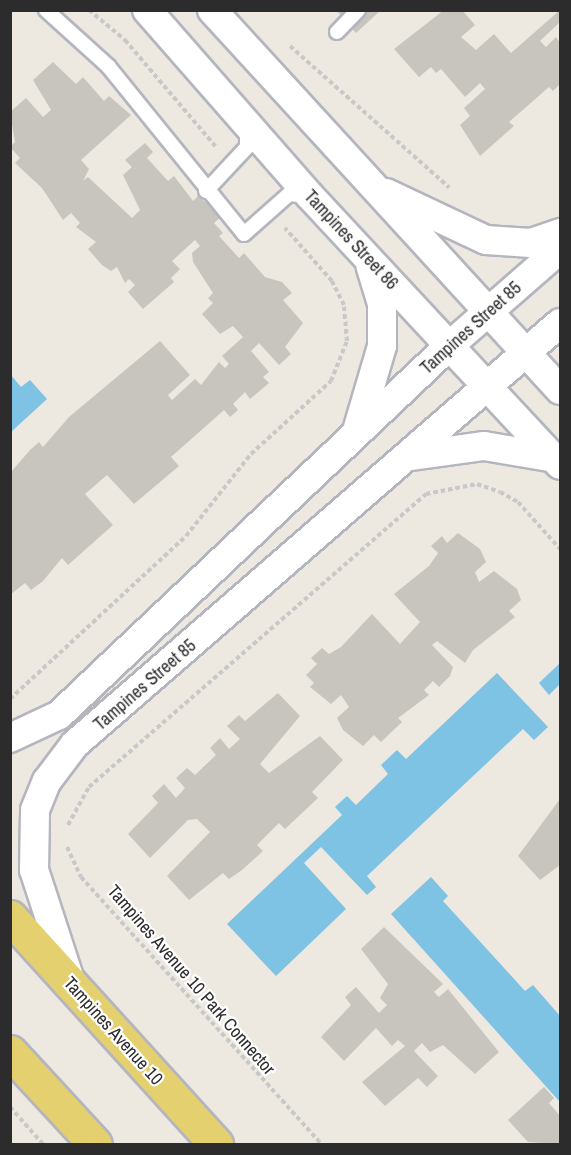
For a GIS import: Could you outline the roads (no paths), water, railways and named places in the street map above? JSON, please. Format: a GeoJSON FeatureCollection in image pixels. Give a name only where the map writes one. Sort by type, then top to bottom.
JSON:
{"type":"FeatureCollection","features":[{"type":"Feature","properties":{"kind":"main road","name":"Tampines Avenue 10"},"geometry":{"type":"LineString","coordinates":[[10,917],[216,1144]]}},
{"type":"Feature","properties":{"kind":"main road"},"geometry":{"type":"LineString","coordinates":[[10,1052],[95,1144]]}},
{"type":"Feature","properties":{"kind":"street","name":"Tampines Street 86"},"geometry":{"type":"LineString","coordinates":[[147,10],[310,196],[487,388],[558,461]]}},
{"type":"Feature","properties":{"kind":"street"},"geometry":{"type":"LineString","coordinates":[[212,10],[366,182],[561,390]]}},
{"type":"Feature","properties":{"kind":"street"},"geometry":{"type":"LineString","coordinates":[[366,182],[470,236],[531,243],[561,233]]}},
{"type":"Feature","properties":{"kind":"street","name":"Tampines Street 85"},"geometry":{"type":"LineString","coordinates":[[10,738],[59,715],[449,346],[561,249]]}},
{"type":"Feature","properties":{"kind":"street","name":"Tampines Street 85"},"geometry":{"type":"LineString","coordinates":[[356,433],[382,346],[382,304],[369,260]]}},
{"type":"Feature","properties":{"kind":"street","name":"Tampines Street 85"},"geometry":{"type":"LineString","coordinates":[[71,985],[34,870],[35,810],[47,781],[75,744],[561,323]]}},
{"type":"Feature","properties":{"kind":"street","name":"Tampines Street 85"},"geometry":{"type":"LineString","coordinates":[[410,456],[459,446],[558,461]]}},
{"type":"Feature","properties":{"kind":"lane"},"geometry":{"type":"LineString","coordinates":[[46,10],[108,66],[206,191],[244,234],[268,210],[289,194],[310,196]]}},
{"type":"Feature","properties":{"kind":"lane"},"geometry":{"type":"LineString","coordinates":[[337,32],[358,10]]}},
{"type":"Feature","properties":{"kind":"lane"},"geometry":{"type":"LineString","coordinates":[[206,191],[233,168],[247,147],[247,122]]}},
{"type":"Feature","properties":{"kind":"water"},"geometry":{"type":"Polygon","coordinates":[[[11,375],[21,387],[30,380],[47,399],[11,432],[11,375]]]}},
{"type":"Feature","properties":{"kind":"water"},"geometry":{"type":"Polygon","coordinates":[[[560,663],[560,684],[549,695],[539,683],[560,663]]]}},
{"type":"Feature","properties":{"kind":"water"},"geometry":{"type":"Polygon","coordinates":[[[497,673],[548,727],[534,740],[523,729],[367,876],[376,887],[367,895],[321,847],[304,863],[346,909],[276,976],[227,924],[342,815],[335,807],[347,796],[356,805],[388,774],[381,765],[397,750],[406,759],[497,673]]]}},
{"type":"Feature","properties":{"kind":"water"},"geometry":{"type":"Polygon","coordinates":[[[431,877],[448,896],[443,901],[525,991],[533,985],[560,1016],[560,1102],[391,914],[431,877]]]}}]}
